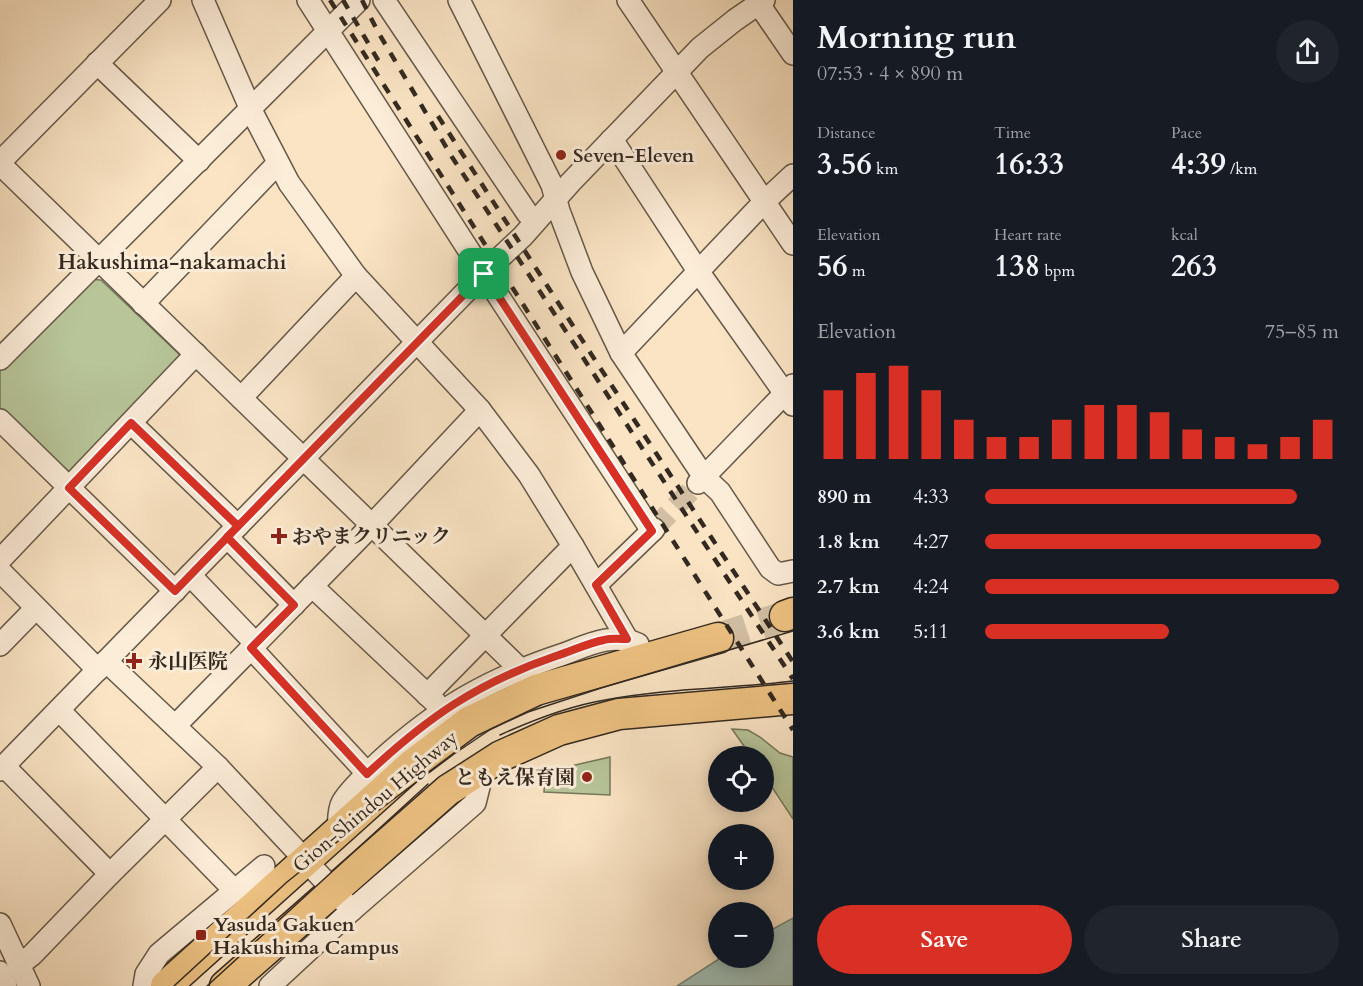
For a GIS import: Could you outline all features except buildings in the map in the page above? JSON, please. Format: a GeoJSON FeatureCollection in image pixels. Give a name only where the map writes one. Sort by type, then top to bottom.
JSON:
{"type":"FeatureCollection","features":[{"type":"Feature","properties":{"kind":"highway","name":"Gion-Shindou Highway"},"geometry":{"type":"LineString","coordinates":[[166,986],[413,764],[469,722],[536,690],[718,638]]}},
{"type":"Feature","properties":{"kind":"highway","name":"Gion-Shindou Highway"},"geometry":{"type":"LineString","coordinates":[[225,986],[342,900],[448,790],[501,756],[559,730],[618,714],[793,699]]}},
{"type":"Feature","properties":{"kind":"street"},"geometry":{"type":"LineString","coordinates":[[160,0],[0,163],[520,669]]}},
{"type":"Feature","properties":{"kind":"street"},"geometry":{"type":"LineString","coordinates":[[202,0],[251,110],[289,183],[356,276],[480,410],[529,475],[627,639]]}},
{"type":"Feature","properties":{"kind":"street"},"geometry":{"type":"LineString","coordinates":[[308,0],[484,274],[653,530],[596,585]]}},
{"type":"Feature","properties":{"kind":"street"},"geometry":{"type":"LineString","coordinates":[[0,359],[359,0]]}},
{"type":"Feature","properties":{"kind":"street"},"geometry":{"type":"LineString","coordinates":[[384,0],[535,222]]}},
{"type":"Feature","properties":{"kind":"street"},"geometry":{"type":"LineString","coordinates":[[459,0],[552,185],[582,273],[621,353],[701,480],[720,492],[770,568],[778,574],[793,571]]}},
{"type":"Feature","properties":{"kind":"street"},"geometry":{"type":"LineString","coordinates":[[628,0],[793,244]]}},
{"type":"Feature","properties":{"kind":"street"},"geometry":{"type":"LineString","coordinates":[[110,874],[2,768],[535,222],[677,72],[718,33],[760,1],[793,54]]}},
{"type":"Feature","properties":{"kind":"street"},"geometry":{"type":"LineString","coordinates":[[97,63],[199,161]]}},
{"type":"Feature","properties":{"kind":"street"},"geometry":{"type":"LineString","coordinates":[[611,140],[698,271],[790,395],[701,480]]}},
{"type":"Feature","properties":{"kind":"street"},"geometry":{"type":"LineString","coordinates":[[143,304],[278,163]]}},
{"type":"Feature","properties":{"kind":"street"},"geometry":{"type":"LineString","coordinates":[[621,353],[764,202],[793,175]]}},
{"type":"Feature","properties":{"kind":"street"},"geometry":{"type":"LineString","coordinates":[[241,398],[356,276]]}},
{"type":"Feature","properties":{"kind":"street"},"geometry":{"type":"LineString","coordinates":[[0,560],[196,354]]}},
{"type":"Feature","properties":{"kind":"street"},"geometry":{"type":"LineString","coordinates":[[176,726],[372,525],[480,410]]}},
{"type":"Feature","properties":{"kind":"street"},"geometry":{"type":"LineString","coordinates":[[0,420],[175,591]]}},
{"type":"Feature","properties":{"kind":"street"},"geometry":{"type":"LineString","coordinates":[[131,423],[233,532],[294,605]]}},
{"type":"Feature","properties":{"kind":"street"},"geometry":{"type":"LineString","coordinates":[[427,695],[573,546]]}},
{"type":"Feature","properties":{"kind":"street"},"geometry":{"type":"LineString","coordinates":[[0,571],[36,608],[102,666],[176,726],[218,767],[342,900]]}},
{"type":"Feature","properties":{"kind":"street"},"geometry":{"type":"LineString","coordinates":[[190,576],[367,774]]}},
{"type":"Feature","properties":{"kind":"street"},"geometry":{"type":"LineString","coordinates":[[312,586],[443,710]]}},
{"type":"Feature","properties":{"kind":"street"},"geometry":{"type":"LineString","coordinates":[[0,645],[36,608]]}},
{"type":"Feature","properties":{"kind":"street"},"geometry":{"type":"LineString","coordinates":[[338,830],[341,803],[367,774],[403,741],[443,710],[484,685],[520,669],[604,640],[627,639],[661,654]]}},
{"type":"Feature","properties":{"kind":"street"},"geometry":{"type":"LineString","coordinates":[[59,710],[235,891]]}},
{"type":"Feature","properties":{"kind":"street"},"geometry":{"type":"LineString","coordinates":[[10,968],[32,956],[110,874],[218,767]]}},
{"type":"Feature","properties":{"kind":"street"},"geometry":{"type":"LineString","coordinates":[[270,986],[342,900],[475,803],[484,767]]}},
{"type":"Feature","properties":{"kind":"street"},"geometry":{"type":"LineString","coordinates":[[144,986],[146,974],[159,954],[264,866]]}},
{"type":"Feature","properties":{"kind":"street"},"geometry":{"type":"LineString","coordinates":[[0,924],[10,968],[6,986]]}},
{"type":"Feature","properties":{"kind":"street"},"geometry":{"type":"LineString","coordinates":[[10,968],[29,986]]}},
{"type":"Feature","properties":{"kind":"green space"},"geometry":{"type":"Polygon","coordinates":[[[88,279],[101,280],[179,354],[178,361],[70,474],[0,413],[0,366],[88,279]]]}},
{"type":"Feature","properties":{"kind":"green space"},"geometry":{"type":"Polygon","coordinates":[[[732,729],[748,730],[771,746],[744,746],[732,729]]]}},
{"type":"Feature","properties":{"kind":"green space"},"geometry":{"type":"Polygon","coordinates":[[[774,748],[780,753],[793,757],[793,819],[774,790],[774,748]]]}},
{"type":"Feature","properties":{"kind":"green space"},"geometry":{"type":"Polygon","coordinates":[[[610,757],[610,795],[544,792],[545,775],[562,768],[610,757]]]}},
{"type":"Feature","properties":{"kind":"water"},"geometry":{"type":"Polygon","coordinates":[[[793,918],[793,986],[677,986],[708,966],[708,968],[774,968],[774,928],[793,918]]]}},
{"type":"Feature","properties":{"kind":"tunnel"},"geometry":{"type":"LineString","coordinates":[[654,529],[698,483]]}},
{"type":"Feature","properties":{"kind":"tunnel"},"geometry":{"type":"LineString","coordinates":[[718,638],[785,616]]}},
{"type":"Feature","properties":{"kind":"tram line"},"geometry":{"type":"LineString","coordinates":[[174,986],[287,882],[347,834],[491,729],[528,712],[601,688],[793,631]]}},
{"type":"Feature","properties":{"kind":"tram line"},"geometry":{"type":"LineString","coordinates":[[500,735],[551,714],[605,700],[652,693],[793,681]]}},
{"type":"Feature","properties":{"kind":"tram line"},"geometry":{"type":"LineString","coordinates":[[207,986],[428,784]]}},
{"type":"Feature","properties":{"kind":"railway"},"geometry":{"type":"LineString","coordinates":[[330,0],[793,730]]}},
{"type":"Feature","properties":{"kind":"railway"},"geometry":{"type":"LineString","coordinates":[[343,0],[382,67]]}},
{"type":"Feature","properties":{"kind":"railway"},"geometry":{"type":"LineString","coordinates":[[362,0],[378,32],[452,157],[793,679]]}},
{"type":"Feature","properties":{"kind":"railway"},"geometry":{"type":"LineString","coordinates":[[438,116],[793,662]]}},
{"type":"Feature","properties":{"kind":"place","name":"Seven-Eleven"},"geometry":{"type":"Point","coordinates":[561,155]}},
{"type":"Feature","properties":{"kind":"place","name":"おやまクリニック"},"geometry":{"type":"Point","coordinates":[279,536]}},
{"type":"Feature","properties":{"kind":"place","name":"永山医院"},"geometry":{"type":"Point","coordinates":[134,661]}},
{"type":"Feature","properties":{"kind":"place","name":"ともえ保育園"},"geometry":{"type":"Point","coordinates":[587,777]}},
{"type":"Feature","properties":{"kind":"place","name":"Yasuda Gakuen Hakushima Campus"},"geometry":{"type":"Point","coordinates":[201,935]}},
{"type":"Feature","properties":{"kind":"district","name":"Hakushima-nakamachi"},"geometry":{"type":"Point","coordinates":[172,262]}},
{"type":"Feature","properties":{"kind":"route"},"geometry":{"type":"LineString","coordinates":[[484,274],[304,458],[227,537],[175,591],[69,488],[131,423],[238,526],[227,537],[294,605],[251,648],[367,774],[403,741],[443,710],[484,685],[520,669],[601,640],[627,639],[596,585],[652,531],[484,274]]}}]}
